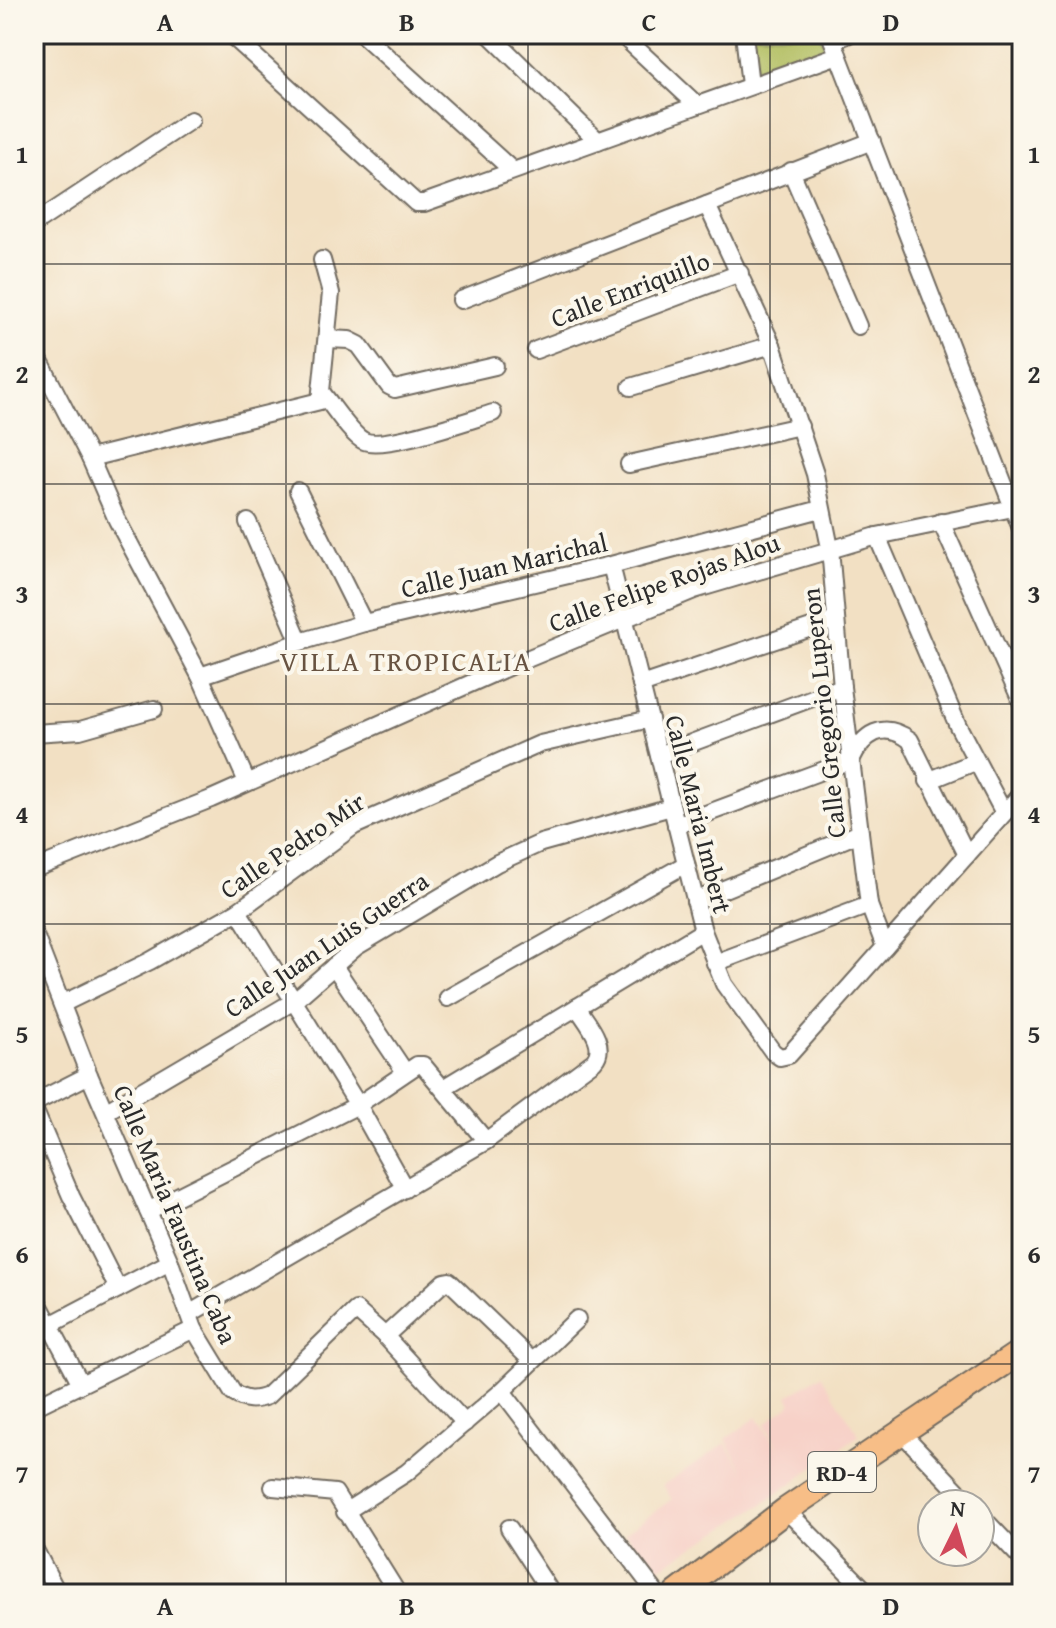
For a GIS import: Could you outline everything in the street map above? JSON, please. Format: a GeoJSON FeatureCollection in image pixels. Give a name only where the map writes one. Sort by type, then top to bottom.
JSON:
{"type":"FeatureCollection","features":[{"type":"Feature","properties":{"kind":"main road","name":"RD-4"},"geometry":{"type":"LineString","coordinates":[[676,1594],[786,1510],[901,1432],[1020,1359]]}},
{"type":"Feature","properties":{"kind":"street"},"geometry":{"type":"LineString","coordinates":[[230,34],[416,203],[424,203],[750,85],[849,34]]}},
{"type":"Feature","properties":{"kind":"street"},"geometry":{"type":"LineString","coordinates":[[362,34],[512,170]]}},
{"type":"Feature","properties":{"kind":"street"},"geometry":{"type":"LineString","coordinates":[[489,34],[598,141]]}},
{"type":"Feature","properties":{"kind":"street"},"geometry":{"type":"LineString","coordinates":[[621,34],[697,105]]}},
{"type":"Feature","properties":{"kind":"street"},"geometry":{"type":"LineString","coordinates":[[744,34],[750,85]]}},
{"type":"Feature","properties":{"kind":"street"},"geometry":{"type":"LineString","coordinates":[[834,43],[1022,531]]}},
{"type":"Feature","properties":{"kind":"street"},"geometry":{"type":"LineString","coordinates":[[34,224],[191,120]]}},
{"type":"Feature","properties":{"kind":"street"},"geometry":{"type":"LineString","coordinates":[[461,300],[872,141]]}},
{"type":"Feature","properties":{"kind":"street"},"geometry":{"type":"LineString","coordinates":[[791,171],[858,326]]}},
{"type":"Feature","properties":{"kind":"street","name":"Calle Gregorio Luperon"},"geometry":{"type":"LineString","coordinates":[[707,205],[772,345],[815,474],[830,548],[842,687],[869,905],[885,947]]}},
{"type":"Feature","properties":{"kind":"street"},"geometry":{"type":"LineString","coordinates":[[90,458],[320,401],[331,293],[322,260]]}},
{"type":"Feature","properties":{"kind":"street","name":"Calle Enriquillo"},"geometry":{"type":"LineString","coordinates":[[536,350],[740,273]]}},
{"type":"Feature","properties":{"kind":"street"},"geometry":{"type":"LineString","coordinates":[[328,339],[349,340],[359,345],[392,388],[495,366]]}},
{"type":"Feature","properties":{"kind":"street"},"geometry":{"type":"LineString","coordinates":[[631,387],[772,345]]}},
{"type":"Feature","properties":{"kind":"street"},"geometry":{"type":"LineString","coordinates":[[34,350],[90,458],[117,520],[200,676],[247,782]]}},
{"type":"Feature","properties":{"kind":"street"},"geometry":{"type":"LineString","coordinates":[[322,393],[358,437],[369,443],[394,441],[493,413]]}},
{"type":"Feature","properties":{"kind":"street"},"geometry":{"type":"LineString","coordinates":[[629,464],[800,426]]}},
{"type":"Feature","properties":{"kind":"street"},"geometry":{"type":"LineString","coordinates":[[298,491],[364,623]]}},
{"type":"Feature","properties":{"kind":"street","name":"Calle Felipe Rojas Alou"},"geometry":{"type":"LineString","coordinates":[[34,869],[247,782],[624,617],[694,590],[830,548],[1013,508]]}},
{"type":"Feature","properties":{"kind":"street","name":"Calle Juan Marichal"},"geometry":{"type":"LineString","coordinates":[[200,676],[364,623],[611,565],[821,509]]}},
{"type":"Feature","properties":{"kind":"street"},"geometry":{"type":"LineString","coordinates":[[248,522],[300,642]]}},
{"type":"Feature","properties":{"kind":"street"},"geometry":{"type":"LineString","coordinates":[[941,522],[1022,703]]}},
{"type":"Feature","properties":{"kind":"street"},"geometry":{"type":"LineString","coordinates":[[877,536],[975,762],[1004,813]]}},
{"type":"Feature","properties":{"kind":"street","name":"Calle Maria Imbert"},"geometry":{"type":"LineString","coordinates":[[611,565],[703,931],[724,984],[773,1052],[780,1057],[789,1055],[885,947]]}},
{"type":"Feature","properties":{"kind":"street"},"geometry":{"type":"LineString","coordinates":[[641,685],[835,620]]}},
{"type":"Feature","properties":{"kind":"street"},"geometry":{"type":"LineString","coordinates":[[659,755],[842,687]]}},
{"type":"Feature","properties":{"kind":"street"},"geometry":{"type":"LineString","coordinates":[[34,733],[80,730],[154,709]]}},
{"type":"Feature","properties":{"kind":"street","name":"Calle Pedro Mir"},"geometry":{"type":"LineString","coordinates":[[62,1004],[150,961],[238,911],[354,826],[540,744],[650,719]]}},
{"type":"Feature","properties":{"kind":"street"},"geometry":{"type":"LineString","coordinates":[[676,825],[851,760],[859,743],[869,734],[885,730],[900,733],[910,740],[967,855]]}},
{"type":"Feature","properties":{"kind":"street"},"geometry":{"type":"LineString","coordinates":[[928,781],[975,762]]}},
{"type":"Feature","properties":{"kind":"street"},"geometry":{"type":"LineString","coordinates":[[885,947],[1022,793]]}},
{"type":"Feature","properties":{"kind":"street","name":"Calle Juan Luis Guerra"},"geometry":{"type":"LineString","coordinates":[[107,1111],[294,1001],[356,947],[454,887],[541,843],[671,807]]}},
{"type":"Feature","properties":{"kind":"street"},"geometry":{"type":"LineString","coordinates":[[695,901],[860,833]]}},
{"type":"Feature","properties":{"kind":"street"},"geometry":{"type":"LineString","coordinates":[[448,998],[686,864]]}},
{"type":"Feature","properties":{"kind":"street"},"geometry":{"type":"LineString","coordinates":[[715,963],[869,905]]}},
{"type":"Feature","properties":{"kind":"street"},"geometry":{"type":"LineString","coordinates":[[238,911],[358,1105],[405,1189]]}},
{"type":"Feature","properties":{"kind":"street"},"geometry":{"type":"LineString","coordinates":[[443,1088],[703,931]]}},
{"type":"Feature","properties":{"kind":"street","name":"Calle Maria Faustina Caba"},"geometry":{"type":"LineString","coordinates":[[34,933],[89,1075],[170,1262],[191,1321],[233,1393],[242,1399],[254,1400],[267,1396],[353,1310],[359,1311],[385,1336],[465,1423]]}},
{"type":"Feature","properties":{"kind":"street"},"geometry":{"type":"LineString","coordinates":[[334,966],[405,1072]]}},
{"type":"Feature","properties":{"kind":"street"},"geometry":{"type":"LineString","coordinates":[[34,1407],[81,1384],[191,1321],[486,1141],[600,1054],[600,1046],[577,1007]]}},
{"type":"Feature","properties":{"kind":"street"},"geometry":{"type":"LineString","coordinates":[[148,1211],[358,1105],[417,1065],[423,1065],[486,1141]]}},
{"type":"Feature","properties":{"kind":"street"},"geometry":{"type":"LineString","coordinates":[[89,1075],[34,1106],[71,1196],[118,1289]]}},
{"type":"Feature","properties":{"kind":"street"},"geometry":{"type":"LineString","coordinates":[[50,1325],[170,1262]]}},
{"type":"Feature","properties":{"kind":"street"},"geometry":{"type":"LineString","coordinates":[[385,1336],[444,1282],[449,1281],[532,1361]]}},
{"type":"Feature","properties":{"kind":"street"},"geometry":{"type":"LineString","coordinates":[[34,1295],[81,1384]]}},
{"type":"Feature","properties":{"kind":"street"},"geometry":{"type":"LineString","coordinates":[[345,1512],[406,1473],[502,1391],[577,1319]]}},
{"type":"Feature","properties":{"kind":"street"},"geometry":{"type":"LineString","coordinates":[[502,1391],[657,1594]]}},
{"type":"Feature","properties":{"kind":"street"},"geometry":{"type":"LineString","coordinates":[[901,1432],[955,1488]]}},
{"type":"Feature","properties":{"kind":"street"},"geometry":{"type":"LineString","coordinates":[[273,1487],[332,1492],[338,1496],[398,1594]]}},
{"type":"Feature","properties":{"kind":"street"},"geometry":{"type":"LineString","coordinates":[[786,1510],[869,1594]]}},
{"type":"Feature","properties":{"kind":"street"},"geometry":{"type":"LineString","coordinates":[[509,1528],[552,1594]]}},
{"type":"Feature","properties":{"kind":"street"},"geometry":{"type":"LineString","coordinates":[[996,1532],[1022,1559]]}},
{"type":"Feature","properties":{"kind":"street"},"geometry":{"type":"LineString","coordinates":[[34,1548],[58,1594]]}},
{"type":"Feature","properties":{"kind":"shaded area"},"geometry":{"type":"Polygon","coordinates":[[[821,1375],[859,1435],[763,1504],[653,1572],[625,1533],[672,1499],[663,1485],[726,1443],[746,1476],[726,1439],[757,1417],[782,1454],[765,1424],[792,1403],[788,1396],[821,1375]]]}},
{"type":"Feature","properties":{"kind":"green space"},"geometry":{"type":"Polygon","coordinates":[[[751,34],[820,34],[826,48],[756,75],[751,34]]]}},
{"type":"Feature","properties":{"kind":"district","name":"VILLA TROPICALIA"},"geometry":{"type":"Point","coordinates":[406,660]}}]}
